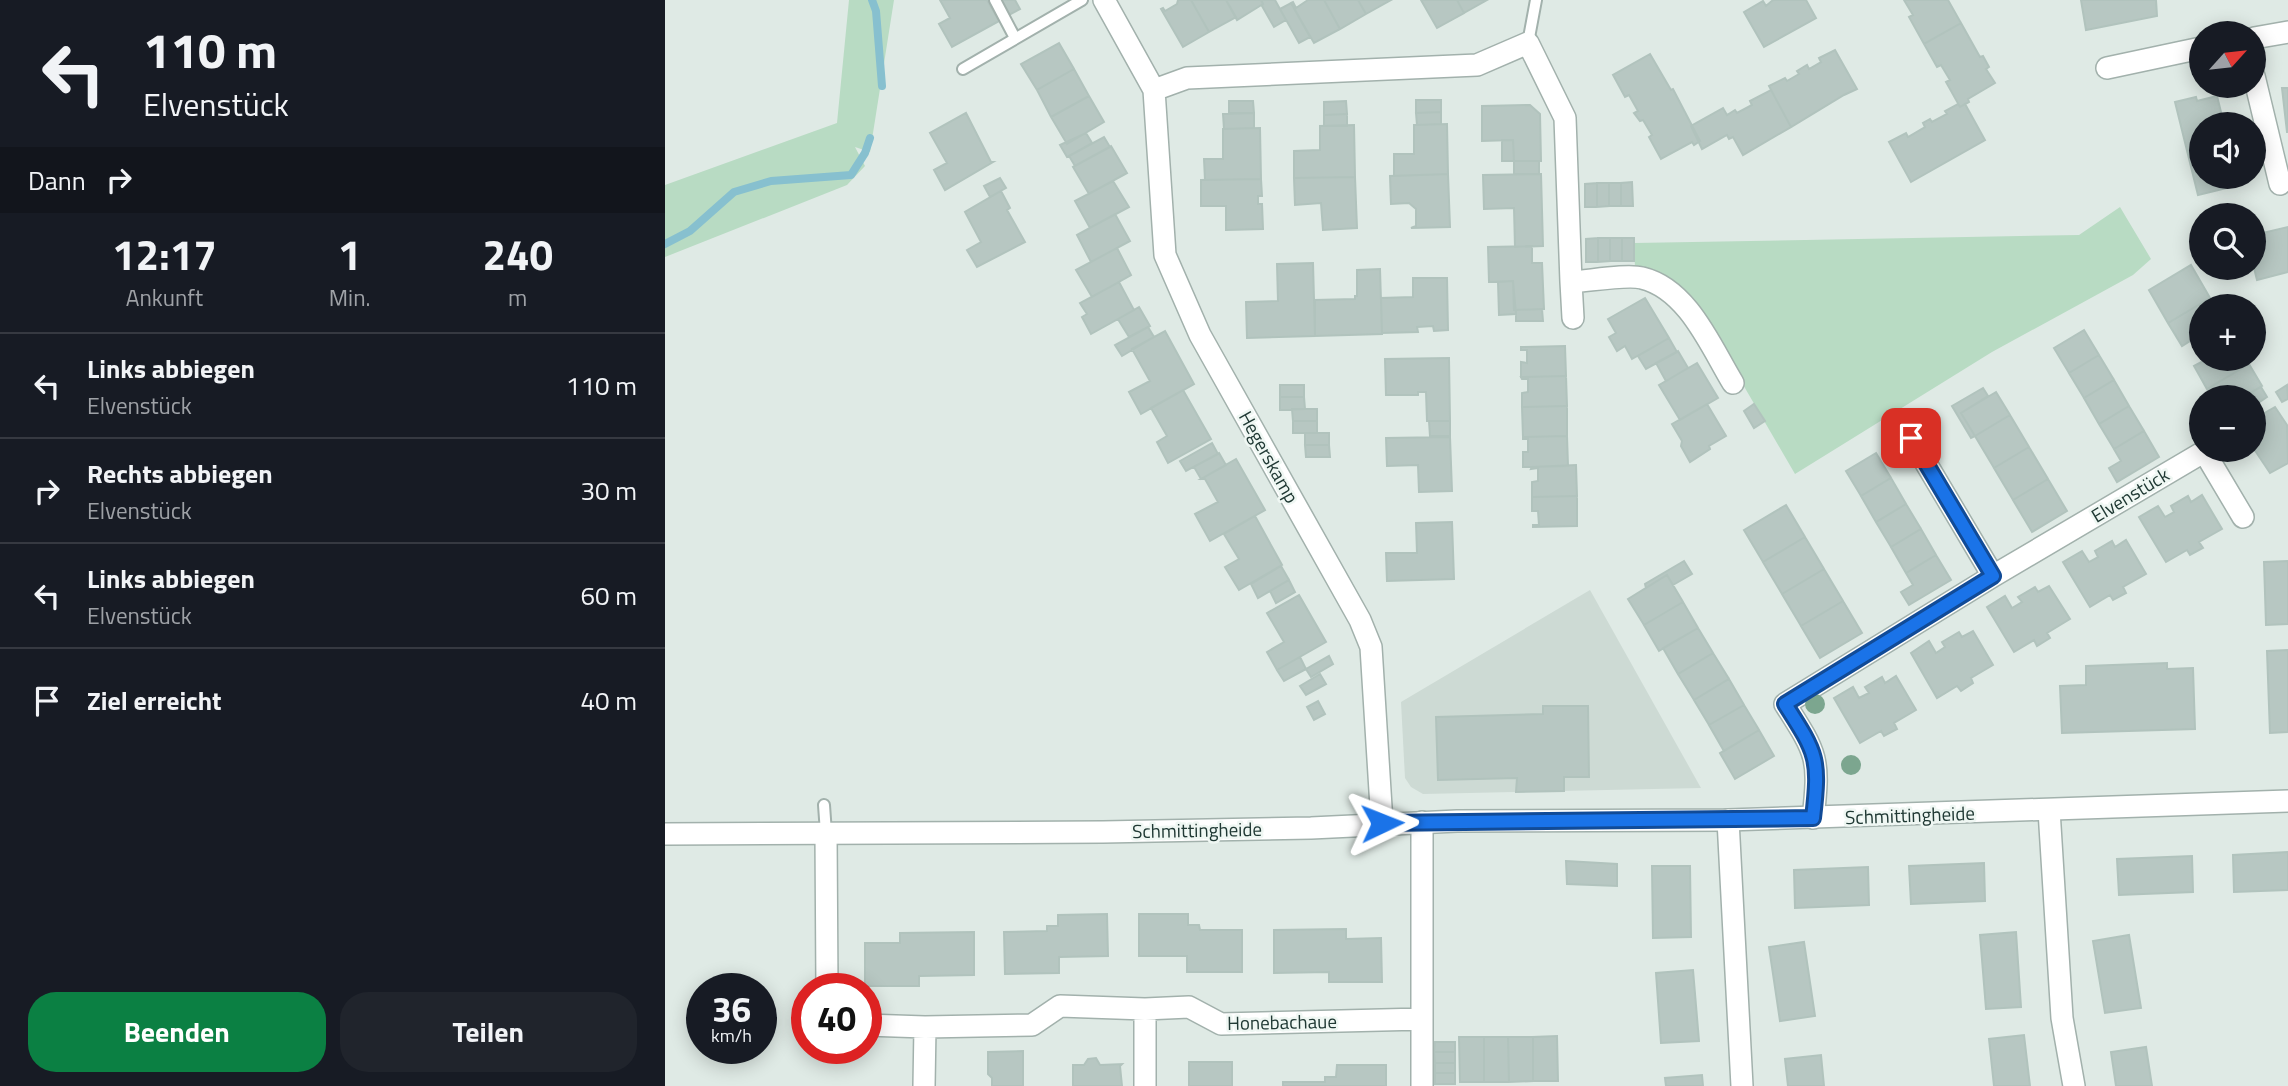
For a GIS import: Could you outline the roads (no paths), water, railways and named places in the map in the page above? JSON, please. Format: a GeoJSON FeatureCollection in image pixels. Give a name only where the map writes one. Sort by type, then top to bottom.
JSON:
{"type":"FeatureCollection","features":[{"type":"Feature","properties":{"kind":"street","name":"Hegerskamp"},"geometry":{"type":"LineString","coordinates":[[1104,0],[1154,90],[1165,255],[1200,335],[1360,620],[1371,647],[1382,823]]}},
{"type":"Feature","properties":{"kind":"street"},"geometry":{"type":"LineString","coordinates":[[2266,36],[2288,32]]}},
{"type":"Feature","properties":{"kind":"street"},"geometry":{"type":"LineString","coordinates":[[1154,90],[1187,78],[1477,65],[1528,43],[1565,118],[1573,318]]}},
{"type":"Feature","properties":{"kind":"street"},"geometry":{"type":"LineString","coordinates":[[2107,68],[2189,51]]}},
{"type":"Feature","properties":{"kind":"street"},"geometry":{"type":"LineString","coordinates":[[2259,98],[2280,184]]}},
{"type":"Feature","properties":{"kind":"street"},"geometry":{"type":"LineString","coordinates":[[1571,282],[1640,277],[1655,283],[1673,295],[1692,314],[1733,383]]}},
{"type":"Feature","properties":{"kind":"street"},"geometry":{"type":"LineString","coordinates":[[1911,438],[1993,576]]}},
{"type":"Feature","properties":{"kind":"street","name":"Elvenstück"},"geometry":{"type":"LineString","coordinates":[[1813,818],[1817,780],[1814,754],[1785,704],[1993,576],[2200,454],[2206,453],[2243,517]]}},
{"type":"Feature","properties":{"kind":"street","name":"Schmittingheide"},"geometry":{"type":"LineString","coordinates":[[665,834],[1103,832],[1311,828],[1422,822],[1728,820],[2288,802]]}},
{"type":"Feature","properties":{"kind":"street"},"geometry":{"type":"LineString","coordinates":[[2049,810],[2062,1018],[2074,1086]]}},
{"type":"Feature","properties":{"kind":"street"},"geometry":{"type":"LineString","coordinates":[[1728,820],[1742,1086]]}},
{"type":"Feature","properties":{"kind":"street"},"geometry":{"type":"LineString","coordinates":[[1422,822],[1422,1086]]}},
{"type":"Feature","properties":{"kind":"street"},"geometry":{"type":"LineString","coordinates":[[825,833],[827,973]]}},
{"type":"Feature","properties":{"kind":"street","name":"Honebachaue"},"geometry":{"type":"LineString","coordinates":[[882,1026],[1031,1025],[1060,1006],[1145,1009],[1189,1007],[1221,1024],[1422,1019]]}},
{"type":"Feature","properties":{"kind":"street"},"geometry":{"type":"LineString","coordinates":[[1145,1009],[1145,1086]]}},
{"type":"Feature","properties":{"kind":"street"},"geometry":{"type":"LineString","coordinates":[[924,1086],[925,1027]]}},
{"type":"Feature","properties":{"kind":"lane"},"geometry":{"type":"LineString","coordinates":[[995,0],[1015,38]]}},
{"type":"Feature","properties":{"kind":"lane"},"geometry":{"type":"LineString","coordinates":[[963,69],[1082,0]]}},
{"type":"Feature","properties":{"kind":"lane"},"geometry":{"type":"LineString","coordinates":[[1528,43],[1537,0]]}},
{"type":"Feature","properties":{"kind":"lane"},"geometry":{"type":"LineString","coordinates":[[824,804],[825,833]]}},
{"type":"Feature","properties":{"kind":"waterway"},"geometry":{"type":"LineString","coordinates":[[872,0],[876,11],[882,86]]}},
{"type":"Feature","properties":{"kind":"waterway"},"geometry":{"type":"LineString","coordinates":[[665,244],[690,231],[734,192],[771,181],[851,175],[865,153],[870,138]]}}]}
